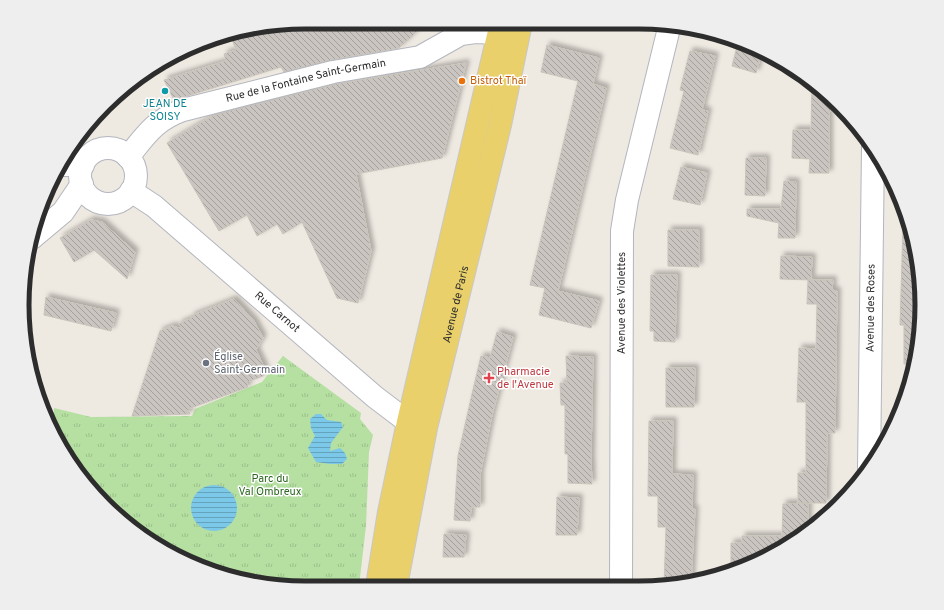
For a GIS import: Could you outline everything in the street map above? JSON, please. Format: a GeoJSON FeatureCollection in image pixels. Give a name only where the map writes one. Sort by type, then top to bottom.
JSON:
{"type":"FeatureCollection","features":[{"type":"Feature","properties":{"kind":"main road","name":"Avenue de Paris"},"geometry":{"type":"LineString","coordinates":[[397,581],[417,425],[499,29]]}},
{"type":"Feature","properties":{"kind":"main road","name":"Avenue de Paris"},"geometry":{"type":"LineString","coordinates":[[377,581],[389,512],[417,425],[500,126],[520,29]]}},
{"type":"Feature","properties":{"kind":"street","name":"Rue de la Fontaine Saint-Germain"},"geometry":{"type":"LineString","coordinates":[[128,157],[155,124],[168,116],[183,110],[333,72],[420,57],[460,34],[493,29]]}},
{"type":"Feature","properties":{"kind":"street","name":"Avenue des Violettes"},"geometry":{"type":"LineString","coordinates":[[621,581],[622,231],[627,200],[668,31]]}},
{"type":"Feature","properties":{"kind":"street"},"geometry":{"type":"LineString","coordinates":[[38,233],[63,212],[79,170],[89,156],[103,149],[119,150],[128,157],[135,169],[136,177],[131,191],[123,199],[115,203],[105,204],[79,170]]}},
{"type":"Feature","properties":{"kind":"street","name":"Avenue des Roses"},"geometry":{"type":"LineString","coordinates":[[869,456],[873,159]]}},
{"type":"Feature","properties":{"kind":"street","name":"Rue Carnot"},"geometry":{"type":"LineString","coordinates":[[131,191],[154,206],[369,392],[417,425]]}},
{"type":"Feature","properties":{"kind":"green space","name":"Parc du Val Ombreux"},"geometry":{"type":"Polygon","coordinates":[[[283,356],[361,413],[360,419],[373,435],[369,452],[366,526],[360,581],[305,581],[269,579],[234,572],[183,553],[137,524],[123,513],[97,487],[66,443],[54,420],[54,408],[91,417],[192,416],[195,409],[262,382],[283,356]]]}},
{"type":"Feature","properties":{"kind":"water"},"geometry":{"type":"Polygon","coordinates":[[[316,414],[321,414],[327,420],[341,422],[343,427],[331,443],[330,451],[340,448],[345,453],[347,459],[342,464],[316,462],[308,448],[315,436],[311,428],[310,419],[316,414]]]}},
{"type":"Feature","properties":{"kind":"water"},"geometry":{"type":"Polygon","coordinates":[[[219,485],[231,491],[236,499],[236,517],[231,525],[223,530],[209,531],[197,525],[192,517],[191,503],[197,491],[205,486],[219,485]]]}},
{"type":"Feature","properties":{"kind":"building"},"geometry":{"type":"Polygon","coordinates":[[[296,29],[297,32],[312,29],[420,29],[399,48],[331,60],[284,72],[281,67],[174,100],[164,80],[226,61],[224,54],[236,50],[232,39],[269,31],[296,29]]]}},
{"type":"Feature","properties":{"kind":"building"},"geometry":{"type":"Polygon","coordinates":[[[547,45],[599,58],[593,84],[606,88],[558,291],[599,301],[591,328],[539,315],[545,288],[530,285],[578,81],[541,72],[547,45]]]}},
{"type":"Feature","properties":{"kind":"building"},"geometry":{"type":"Polygon","coordinates":[[[737,47],[760,57],[756,73],[732,66],[737,47]]]}},
{"type":"Feature","properties":{"kind":"building"},"geometry":{"type":"Polygon","coordinates":[[[690,51],[715,56],[702,110],[708,111],[698,155],[670,148],[684,91],[680,90],[690,51]]]}},
{"type":"Feature","properties":{"kind":"building"},"geometry":{"type":"Polygon","coordinates":[[[466,63],[442,158],[356,174],[371,251],[358,303],[337,298],[302,222],[283,234],[277,224],[257,236],[247,215],[219,231],[167,143],[214,115],[336,84],[466,63]]]}},
{"type":"Feature","properties":{"kind":"building"},"geometry":{"type":"Polygon","coordinates":[[[812,90],[831,107],[831,111],[829,111],[829,173],[809,173],[810,159],[792,158],[793,130],[811,130],[812,90]]]}},
{"type":"Feature","properties":{"kind":"building"},"geometry":{"type":"Polygon","coordinates":[[[746,158],[766,158],[765,196],[745,195],[746,158]]]}},
{"type":"Feature","properties":{"kind":"building"},"geometry":{"type":"Polygon","coordinates":[[[681,167],[707,173],[700,205],[673,199],[681,167]]]}},
{"type":"Feature","properties":{"kind":"building"},"geometry":{"type":"Polygon","coordinates":[[[784,181],[796,182],[795,238],[778,238],[779,223],[747,216],[747,209],[781,209],[784,181]]]}},
{"type":"Feature","properties":{"kind":"building"},"geometry":{"type":"Polygon","coordinates":[[[91,220],[102,222],[135,252],[127,279],[94,250],[74,262],[60,238],[91,220]]]}},
{"type":"Feature","properties":{"kind":"building"},"geometry":{"type":"Polygon","coordinates":[[[903,226],[913,269],[915,305],[913,341],[909,364],[904,364],[904,325],[900,325],[903,226]]]}},
{"type":"Feature","properties":{"kind":"building"},"geometry":{"type":"Polygon","coordinates":[[[668,230],[699,230],[699,267],[668,266],[668,230]]]}},
{"type":"Feature","properties":{"kind":"building"},"geometry":{"type":"Polygon","coordinates":[[[781,256],[812,257],[811,280],[780,279],[781,256]]]}},
{"type":"Feature","properties":{"kind":"building"},"geometry":{"type":"Polygon","coordinates":[[[651,275],[677,275],[675,342],[654,341],[654,331],[650,331],[651,275]]]}},
{"type":"Feature","properties":{"kind":"building"},"geometry":{"type":"Polygon","coordinates":[[[808,280],[833,280],[832,290],[837,291],[835,433],[827,433],[826,503],[798,503],[798,473],[806,473],[806,402],[797,402],[799,348],[816,349],[817,304],[807,304],[808,280]]]}},
{"type":"Feature","properties":{"kind":"building"},"geometry":{"type":"Polygon","coordinates":[[[46,297],[116,313],[111,331],[44,315],[46,297]]]}},
{"type":"Feature","properties":{"kind":"building","name":"Église Saint-Germain"},"geometry":{"type":"Polygon","coordinates":[[[234,299],[254,321],[263,338],[256,350],[265,369],[263,376],[247,382],[248,387],[188,409],[190,414],[132,416],[160,331],[172,326],[183,329],[178,324],[192,318],[191,316],[234,299]]]}},
{"type":"Feature","properties":{"kind":"building"},"geometry":{"type":"Polygon","coordinates":[[[497,332],[513,337],[492,415],[480,475],[480,507],[471,507],[470,521],[454,520],[458,456],[472,394],[481,356],[490,358],[497,332]]]}},
{"type":"Feature","properties":{"kind":"building"},"geometry":{"type":"Polygon","coordinates":[[[566,356],[593,357],[591,458],[592,484],[568,483],[568,454],[565,454],[565,405],[561,405],[560,383],[567,383],[566,356]]]}},
{"type":"Feature","properties":{"kind":"building"},"geometry":{"type":"Polygon","coordinates":[[[666,368],[695,368],[694,407],[666,407],[666,368]]]}},
{"type":"Feature","properties":{"kind":"building"},"geometry":{"type":"Polygon","coordinates":[[[649,421],[673,421],[672,474],[693,475],[692,509],[695,509],[691,576],[664,580],[666,527],[658,527],[658,496],[648,496],[649,421]]]}},
{"type":"Feature","properties":{"kind":"building"},"geometry":{"type":"Polygon","coordinates":[[[557,497],[579,498],[577,535],[556,535],[557,497]]]}},
{"type":"Feature","properties":{"kind":"building"},"geometry":{"type":"Polygon","coordinates":[[[808,503],[808,523],[789,536],[782,536],[783,504],[808,503]]]}},
{"type":"Feature","properties":{"kind":"building"},"geometry":{"type":"Polygon","coordinates":[[[444,534],[466,535],[464,557],[443,557],[444,534]]]}},
{"type":"Feature","properties":{"kind":"building"},"geometry":{"type":"Polygon","coordinates":[[[742,536],[789,536],[763,552],[756,552],[756,555],[731,564],[731,543],[742,543],[742,536]]]}},
{"type":"Feature","properties":{"kind":"place","name":"Bistrot Thaï"},"geometry":{"type":"Point","coordinates":[462,81]}},
{"type":"Feature","properties":{"kind":"place","name":"JEAN DE SOISY"},"geometry":{"type":"Point","coordinates":[165,91]}},
{"type":"Feature","properties":{"kind":"place","name":"Église Saint-Germain"},"geometry":{"type":"Point","coordinates":[206,363]}},
{"type":"Feature","properties":{"kind":"place","name":"Pharmacie de l'Avenue"},"geometry":{"type":"Point","coordinates":[489,378]}}]}
